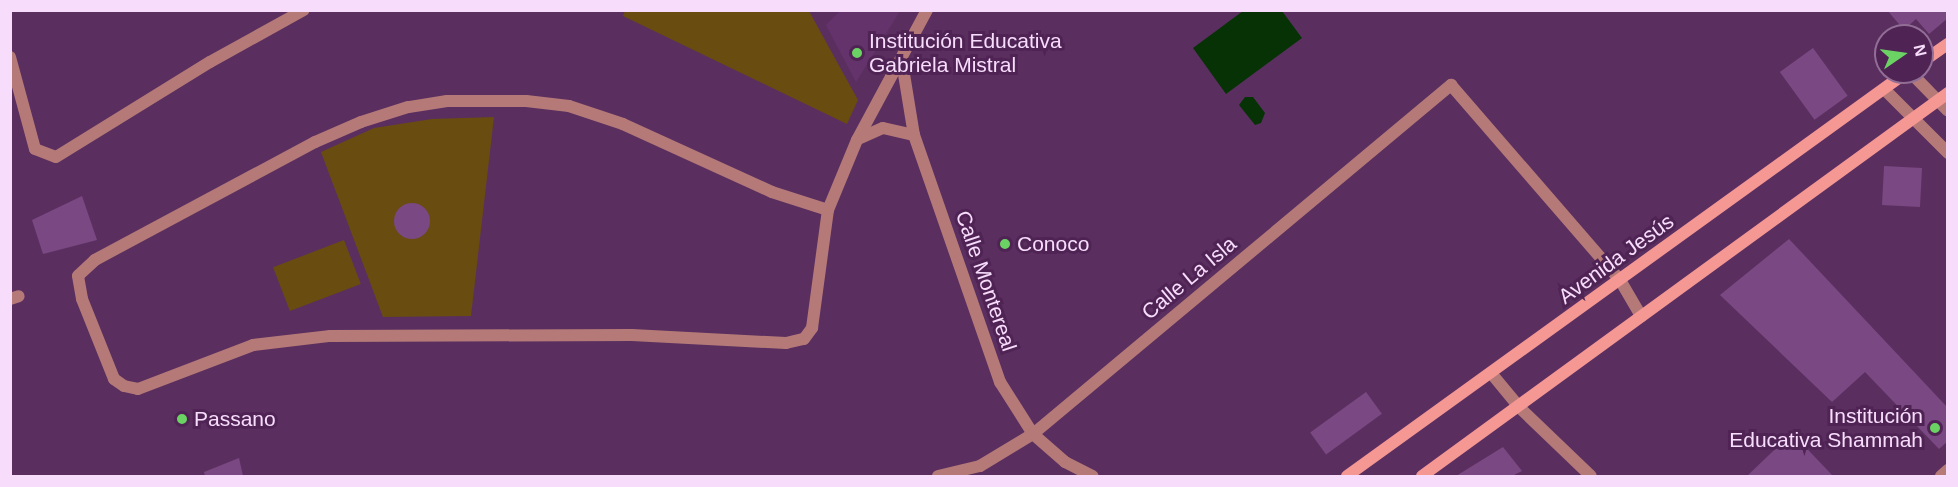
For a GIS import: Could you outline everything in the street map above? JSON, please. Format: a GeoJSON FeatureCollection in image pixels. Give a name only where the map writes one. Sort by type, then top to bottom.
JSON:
{"type":"FeatureCollection","features":[{"type":"Feature","properties":{"kind":"main road"},"geometry":{"type":"LineString","coordinates":[[1934,53],[1947,44]]}},
{"type":"Feature","properties":{"kind":"main road","name":"Avenida Jesús"},"geometry":{"type":"LineString","coordinates":[[1347,477],[1891,84]]}},
{"type":"Feature","properties":{"kind":"main road"},"geometry":{"type":"LineString","coordinates":[[1422,477],[1520,408],[1641,316],[1942,97]]}},
{"type":"Feature","properties":{"kind":"street"},"geometry":{"type":"LineString","coordinates":[[10,57],[35,149],[56,157],[210,62],[303,10]]}},
{"type":"Feature","properties":{"kind":"street"},"geometry":{"type":"LineString","coordinates":[[828,210],[772,192],[623,124],[569,106],[525,101],[447,101],[408,107],[361,122],[315,142],[95,260],[78,276],[82,299],[114,380],[124,386],[138,389],[253,345],[330,336],[632,335],[786,343],[804,339],[812,328],[828,210],[857,140],[902,62],[927,10]]}},
{"type":"Feature","properties":{"kind":"street","name":"Calle Montereal"},"geometry":{"type":"LineString","coordinates":[[902,62],[914,135],[1000,382],[1033,434],[1065,462],[1094,477]]}},
{"type":"Feature","properties":{"kind":"street"},"geometry":{"type":"LineString","coordinates":[[1925,84],[1942,97],[1947,111]]}},
{"type":"Feature","properties":{"kind":"street","name":"Calle La Isla"},"geometry":{"type":"LineString","coordinates":[[938,477],[980,466],[1033,434],[1451,85],[1620,280]]}},
{"type":"Feature","properties":{"kind":"street"},"geometry":{"type":"LineString","coordinates":[[1884,89],[1947,153]]}},
{"type":"Feature","properties":{"kind":"street"},"geometry":{"type":"LineString","coordinates":[[857,140],[884,128],[914,135]]}},
{"type":"Feature","properties":{"kind":"street"},"geometry":{"type":"LineString","coordinates":[[1620,280],[1641,316]]}},
{"type":"Feature","properties":{"kind":"street"},"geometry":{"type":"LineString","coordinates":[[1491,373],[1520,408],[1591,477]]}},
{"type":"Feature","properties":{"kind":"street"},"geometry":{"type":"LineString","coordinates":[[1941,477],[1947,470]]}},
{"type":"Feature","properties":{"kind":"shaded area"},"geometry":{"type":"Polygon","coordinates":[[[625,11],[809,11],[858,100],[847,124],[623,16],[625,11]]]}},
{"type":"Feature","properties":{"kind":"shaded area","name":"Institución Educativa Gabriela Mistral"},"geometry":{"type":"Polygon","coordinates":[[[840,11],[900,11],[856,82],[826,25],[840,11]]]}},
{"type":"Feature","properties":{"kind":"shaded area"},"geometry":{"type":"Polygon","coordinates":[[[1243,11],[1282,11],[1302,38],[1226,94],[1193,48],[1243,11]]]}},
{"type":"Feature","properties":{"kind":"shaded area"},"geometry":{"type":"Polygon","coordinates":[[[1245,97],[1253,97],[1265,113],[1261,123],[1255,125],[1239,105],[1245,97]]]}},
{"type":"Feature","properties":{"kind":"shaded area"},"geometry":{"type":"Polygon","coordinates":[[[494,117],[471,316],[383,317],[321,152],[374,128],[432,119],[494,117]]]}},
{"type":"Feature","properties":{"kind":"shaded area"},"geometry":{"type":"Polygon","coordinates":[[[344,240],[361,284],[290,311],[273,267],[344,240]]]}},
{"type":"Feature","properties":{"kind":"building"},"geometry":{"type":"Polygon","coordinates":[[[1887,10],[1948,10],[1948,18],[1934,30],[1934,24],[1920,24],[1916,19],[1911,24],[1899,24],[1887,10]]]}},
{"type":"Feature","properties":{"kind":"building"},"geometry":{"type":"Polygon","coordinates":[[[1813,48],[1848,96],[1815,120],[1780,72],[1813,48]]]}},
{"type":"Feature","properties":{"kind":"building"},"geometry":{"type":"Polygon","coordinates":[[[1884,166],[1922,168],[1920,207],[1882,205],[1884,166]]]}},
{"type":"Feature","properties":{"kind":"building"},"geometry":{"type":"Polygon","coordinates":[[[82,196],[97,240],[43,254],[32,220],[82,196]]]}},
{"type":"Feature","properties":{"kind":"building"},"geometry":{"type":"Polygon","coordinates":[[[412,203],[425,208],[430,221],[425,234],[412,239],[399,234],[394,221],[399,208],[412,203]]]}},
{"type":"Feature","properties":{"kind":"building"},"geometry":{"type":"Polygon","coordinates":[[[1789,239],[1948,408],[1948,441],[1939,449],[1865,372],[1832,402],[1720,295],[1789,239]]]}},
{"type":"Feature","properties":{"kind":"building"},"geometry":{"type":"Polygon","coordinates":[[[1366,392],[1382,414],[1326,454],[1310,433],[1366,392]]]}},
{"type":"Feature","properties":{"kind":"building"},"geometry":{"type":"Polygon","coordinates":[[[1792,433],[1833,476],[1747,476],[1792,433]]]}},
{"type":"Feature","properties":{"kind":"building"},"geometry":{"type":"Polygon","coordinates":[[[1503,447],[1522,471],[1512,476],[1456,476],[1503,447]]]}},
{"type":"Feature","properties":{"kind":"building"},"geometry":{"type":"Polygon","coordinates":[[[239,458],[243,476],[205,476],[204,472],[239,458]]]}},
{"type":"Feature","properties":{"kind":"place","name":"Institución Educativa Gabriela Mistral"},"geometry":{"type":"Point","coordinates":[857,53]}},
{"type":"Feature","properties":{"kind":"place","name":"Conoco"},"geometry":{"type":"Point","coordinates":[1005,244]}},
{"type":"Feature","properties":{"kind":"place","name":"Passano"},"geometry":{"type":"Point","coordinates":[182,419]}},
{"type":"Feature","properties":{"kind":"place","name":"Institución Educativa Shammah"},"geometry":{"type":"Point","coordinates":[1935,428]}}]}
